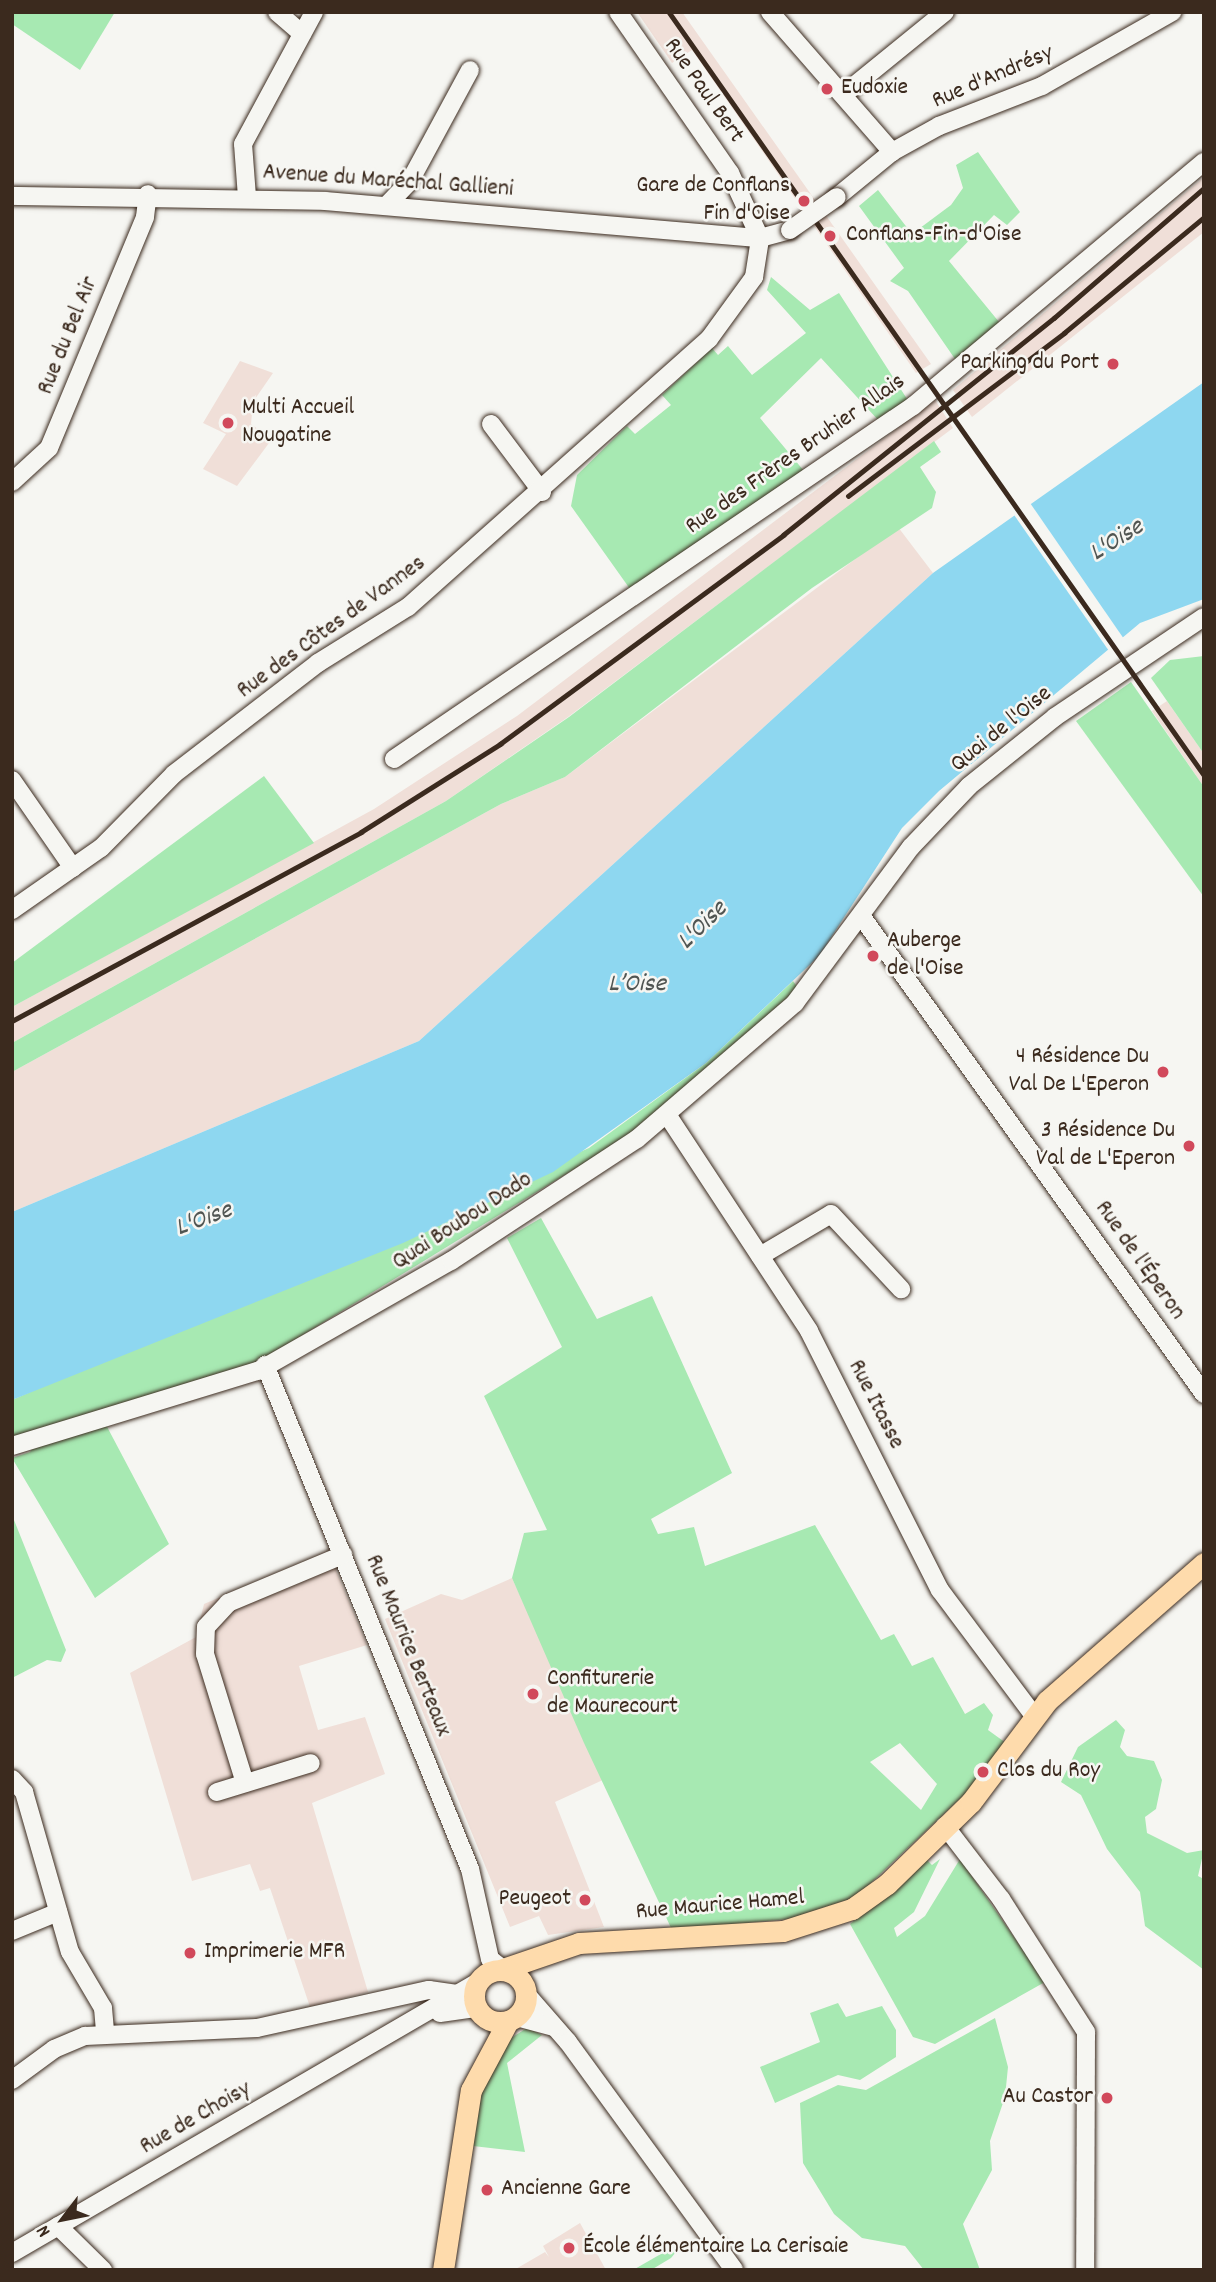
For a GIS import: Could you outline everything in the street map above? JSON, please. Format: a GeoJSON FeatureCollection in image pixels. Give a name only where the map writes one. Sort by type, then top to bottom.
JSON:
{"type":"FeatureCollection","features":[{"type":"Feature","properties":{"kind":"main road","name":"Rue Maurice Hamel"},"geometry":{"type":"LineString","coordinates":[[503,1969],[548,1950],[821,1923],[875,1894],[994,1774],[1035,1717],[1204,1563]]}},
{"type":"Feature","properties":{"kind":"main road"},"geometry":{"type":"LineString","coordinates":[[478,2073],[512,2019],[525,1989],[548,1950]]}},
{"type":"Feature","properties":{"kind":"main road"},"geometry":{"type":"LineString","coordinates":[[443,2270],[478,2073],[480,1979],[503,1969],[525,1989]]}},
{"type":"Feature","properties":{"kind":"main road"},"geometry":{"type":"LineString","coordinates":[[480,2012],[512,2019]]}},
{"type":"Feature","properties":{"kind":"street"},"geometry":{"type":"LineString","coordinates":[[277,12],[302,34]]}},
{"type":"Feature","properties":{"kind":"street"},"geometry":{"type":"LineString","coordinates":[[247,197],[243,144],[314,12]]}},
{"type":"Feature","properties":{"kind":"street","name":"Rue Paul Bert"},"geometry":{"type":"LineString","coordinates":[[618,12],[730,173],[760,238]]}},
{"type":"Feature","properties":{"kind":"street"},"geometry":{"type":"LineString","coordinates":[[770,12],[892,152]]}},
{"type":"Feature","properties":{"kind":"street"},"geometry":{"type":"LineString","coordinates":[[844,94],[945,12]]}},
{"type":"Feature","properties":{"kind":"street","name":"Rue d'Andrésy"},"geometry":{"type":"LineString","coordinates":[[790,230],[837,197],[892,152],[939,126],[1072,72],[1172,12]]}},
{"type":"Feature","properties":{"kind":"street"},"geometry":{"type":"LineString","coordinates":[[387,205],[410,181],[470,70]]}},
{"type":"Feature","properties":{"kind":"street","name":"Rue des Frères Bruhier Allais"},"geometry":{"type":"LineString","coordinates":[[394,759],[913,406],[1204,162]]}},
{"type":"Feature","properties":{"kind":"street","name":"Avenue du Maréchal Gallieni"},"geometry":{"type":"LineString","coordinates":[[12,196],[148,194],[247,197],[387,205],[760,238],[790,230]]}},
{"type":"Feature","properties":{"kind":"street","name":"Rue du Bel Air"},"geometry":{"type":"LineString","coordinates":[[19,477],[50,447],[145,217],[148,194]]}},
{"type":"Feature","properties":{"kind":"street","name":"Rue des Côtes de Vannes"},"geometry":{"type":"LineString","coordinates":[[12,910],[101,848],[174,774],[318,663],[408,607],[624,420],[709,339],[754,277],[760,238]]}},
{"type":"Feature","properties":{"kind":"street"},"geometry":{"type":"LineString","coordinates":[[491,424],[542,492]]}},
{"type":"Feature","properties":{"kind":"street","name":"Quai de l'Oise"},"geometry":{"type":"LineString","coordinates":[[862,917],[911,847],[969,786],[1055,717],[1204,617]]}},
{"type":"Feature","properties":{"kind":"street"},"geometry":{"type":"LineString","coordinates":[[12,780],[73,868]]}},
{"type":"Feature","properties":{"kind":"street","name":"Quai Boubou Dado"},"geometry":{"type":"LineString","coordinates":[[13,1446],[194,1394],[265,1365],[468,1251],[668,1116],[795,1003],[862,917]]}},
{"type":"Feature","properties":{"kind":"street","name":"Rue de l'Éperon"},"geometry":{"type":"LineString","coordinates":[[862,917],[1204,1394]]}},
{"type":"Feature","properties":{"kind":"street","name":"Rue Itasse"},"geometry":{"type":"LineString","coordinates":[[668,1116],[825,1360],[940,1590],[1035,1717]]}},
{"type":"Feature","properties":{"kind":"street"},"geometry":{"type":"LineString","coordinates":[[760,1256],[831,1214],[901,1289]]}},
{"type":"Feature","properties":{"kind":"street","name":"Rue Maurice Berteaux"},"geometry":{"type":"LineString","coordinates":[[265,1365],[470,1868],[486,1951],[480,1979]]}},
{"type":"Feature","properties":{"kind":"street"},"geometry":{"type":"LineString","coordinates":[[245,1783],[205,1654],[206,1627],[228,1603],[343,1555]]}},
{"type":"Feature","properties":{"kind":"street"},"geometry":{"type":"LineString","coordinates":[[217,1792],[311,1763]]}},
{"type":"Feature","properties":{"kind":"street"},"geometry":{"type":"LineString","coordinates":[[12,1779],[24,1792],[70,1952],[103,2008],[105,2033]]}},
{"type":"Feature","properties":{"kind":"street"},"geometry":{"type":"LineString","coordinates":[[945,1826],[1001,1899],[1086,2032],[1089,2269]]}},
{"type":"Feature","properties":{"kind":"street"},"geometry":{"type":"LineString","coordinates":[[12,1931],[58,1912]]}},
{"type":"Feature","properties":{"kind":"street"},"geometry":{"type":"LineString","coordinates":[[486,1951],[503,1969]]}},
{"type":"Feature","properties":{"kind":"street","name":"Rue de Choisy"},"geometry":{"type":"LineString","coordinates":[[12,2253],[449,2003],[480,1979]]}},
{"type":"Feature","properties":{"kind":"street"},"geometry":{"type":"LineString","coordinates":[[525,1989],[560,2031],[734,2270]]}},
{"type":"Feature","properties":{"kind":"street"},"geometry":{"type":"LineString","coordinates":[[12,2080],[54,2049],[105,2033],[257,2028],[426,1991],[449,2003],[480,2012]]}},
{"type":"Feature","properties":{"kind":"street"},"geometry":{"type":"LineString","coordinates":[[512,2019],[560,2031]]}},
{"type":"Feature","properties":{"kind":"street"},"geometry":{"type":"LineString","coordinates":[[58,2226],[103,2270]]}},
{"type":"Feature","properties":{"kind":"shaded area"},"geometry":{"type":"Polygon","coordinates":[[[637,12],[682,12],[931,364],[916,373],[692,50],[672,63],[637,12]]]}},
{"type":"Feature","properties":{"kind":"shaded area"},"geometry":{"type":"Polygon","coordinates":[[[1204,177],[1204,232],[972,417],[953,390],[1204,177]]]}},
{"type":"Feature","properties":{"kind":"shaded area","name":"Multi Accueil Nougatine"},"geometry":{"type":"Polygon","coordinates":[[[240,361],[273,373],[253,402],[251,424],[272,439],[237,486],[203,469],[226,434],[203,423],[240,361]]]}},
{"type":"Feature","properties":{"kind":"shaded area"},"geometry":{"type":"Polygon","coordinates":[[[935,400],[953,428],[568,717],[446,801],[12,1043],[12,1007],[374,809],[517,716],[935,400]]]}},
{"type":"Feature","properties":{"kind":"shaded area"},"geometry":{"type":"Polygon","coordinates":[[[898,527],[933,573],[419,1041],[12,1212],[12,1072],[501,804],[565,777],[898,527]]]}},
{"type":"Feature","properties":{"kind":"shaded area"},"geometry":{"type":"Polygon","coordinates":[[[1167,701],[1204,754],[1204,787],[1152,711],[1167,701]]]}},
{"type":"Feature","properties":{"kind":"shaded area"},"geometry":{"type":"Polygon","coordinates":[[[328,1551],[367,1645],[299,1666],[318,1730],[365,1717],[385,1774],[312,1803],[368,1992],[310,2007],[270,1888],[260,1891],[250,1864],[192,1881],[130,1673],[196,1637],[204,1604],[328,1551]]]}},
{"type":"Feature","properties":{"kind":"shaded area"},"geometry":{"type":"Polygon","coordinates":[[[512,1578],[605,1779],[555,1802],[604,1927],[548,1935],[539,1916],[510,1927],[385,1619],[441,1594],[462,1600],[512,1578]]]}},
{"type":"Feature","properties":{"kind":"shaded area","name":"École élémentaire La Cerisaie"},"geometry":{"type":"Polygon","coordinates":[[[580,2223],[606,2270],[514,2270],[545,2252],[549,2257],[543,2246],[580,2223]]]}},
{"type":"Feature","properties":{"kind":"green space"},"geometry":{"type":"Polygon","coordinates":[[[12,12],[115,12],[80,70],[12,24],[12,12]]]}},
{"type":"Feature","properties":{"kind":"green space"},"geometry":{"type":"Polygon","coordinates":[[[978,152],[1020,212],[1007,225],[994,215],[949,261],[1004,328],[964,372],[908,291],[890,281],[904,268],[859,206],[878,190],[912,234],[951,205],[963,188],[956,165],[978,152]]]}},
{"type":"Feature","properties":{"kind":"green space"},"geometry":{"type":"Polygon","coordinates":[[[771,277],[810,310],[839,293],[909,402],[879,421],[821,358],[760,418],[804,471],[630,589],[571,506],[577,475],[627,426],[635,434],[671,405],[662,395],[712,348],[718,355],[728,346],[752,375],[806,333],[767,290],[771,277]]]}},
{"type":"Feature","properties":{"kind":"green space"},"geometry":{"type":"Polygon","coordinates":[[[934,441],[941,452],[920,467],[936,492],[932,508],[812,588],[565,777],[501,804],[12,1072],[12,1043],[446,801],[569,717],[934,441]]]}},
{"type":"Feature","properties":{"kind":"green space"},"geometry":{"type":"Polygon","coordinates":[[[1204,656],[1204,754],[1151,678],[1170,660],[1204,656]]]}},
{"type":"Feature","properties":{"kind":"green space"},"geometry":{"type":"Polygon","coordinates":[[[1131,682],[1204,787],[1204,897],[1076,721],[1131,682]]]}},
{"type":"Feature","properties":{"kind":"green space"},"geometry":{"type":"Polygon","coordinates":[[[264,776],[314,843],[12,1007],[12,963],[264,776]]]}},
{"type":"Feature","properties":{"kind":"green space"},"geometry":{"type":"Polygon","coordinates":[[[793,981],[798,988],[640,1129],[242,1372],[12,1439],[12,1400],[589,1148],[706,1063],[793,981]]]}},
{"type":"Feature","properties":{"kind":"green space"},"geometry":{"type":"Polygon","coordinates":[[[541,1218],[597,1319],[652,1296],[732,1473],[651,1519],[658,1534],[694,1527],[705,1566],[815,1525],[881,1640],[894,1634],[912,1666],[933,1657],[965,1714],[984,1703],[993,1715],[988,1730],[1006,1743],[969,1790],[856,1897],[789,1919],[672,1930],[584,1743],[512,1578],[524,1533],[547,1530],[484,1396],[562,1347],[507,1238],[541,1218]],[[900,1743],[870,1762],[921,1810],[937,1784],[900,1743]]]}},
{"type":"Feature","properties":{"kind":"green space"},"geometry":{"type":"Polygon","coordinates":[[[104,1421],[169,1544],[95,1598],[12,1458],[30,1452],[37,1440],[104,1421]]]}},
{"type":"Feature","properties":{"kind":"green space"},"geometry":{"type":"Polygon","coordinates":[[[12,1515],[66,1650],[61,1662],[47,1660],[12,1678],[12,1515]]]}},
{"type":"Feature","properties":{"kind":"green space"},"geometry":{"type":"Polygon","coordinates":[[[1116,1720],[1125,1730],[1120,1747],[1127,1756],[1154,1761],[1162,1780],[1156,1809],[1145,1817],[1147,1833],[1187,1853],[1204,1850],[1198,1876],[1204,1879],[1204,1970],[1145,1926],[1140,1892],[1107,1849],[1081,1795],[1061,1782],[1078,1747],[1116,1720]]]}},
{"type":"Feature","properties":{"kind":"green space"},"geometry":{"type":"Polygon","coordinates":[[[940,1859],[914,1912],[894,1928],[897,1937],[925,1916],[960,1859],[1045,1982],[935,2044],[913,2037],[850,1924],[927,1860],[932,1865],[940,1859]]]}},
{"type":"Feature","properties":{"kind":"green space"},"geometry":{"type":"Polygon","coordinates":[[[838,2003],[846,2017],[882,2006],[896,2030],[896,2057],[860,2080],[838,2075],[775,2103],[760,2067],[820,2042],[810,2013],[838,2003]]]}},
{"type":"Feature","properties":{"kind":"green space"},"geometry":{"type":"Polygon","coordinates":[[[995,2018],[1008,2067],[1005,2097],[990,2141],[992,2170],[963,2224],[980,2270],[924,2270],[905,2246],[862,2238],[834,2214],[803,2163],[800,2103],[838,2085],[866,2090],[995,2018]]]}},
{"type":"Feature","properties":{"kind":"green space"},"geometry":{"type":"Polygon","coordinates":[[[527,2028],[542,2035],[507,2063],[525,2152],[473,2146],[483,2085],[508,2040],[527,2028]]]}},
{"type":"Feature","properties":{"kind":"green space"},"geometry":{"type":"Polygon","coordinates":[[[687,2239],[671,2258],[651,2270],[633,2270],[687,2239]]]}},
{"type":"Feature","properties":{"kind":"water","name":"L’Oise"},"geometry":{"type":"Polygon","coordinates":[[[1204,382],[1204,599],[1140,623],[939,791],[902,828],[819,956],[706,1063],[553,1172],[403,1243],[12,1400],[12,1212],[419,1041],[933,573],[1204,382]]]}},
{"type":"Feature","properties":{"kind":"pier"},"geometry":{"type":"Polygon","coordinates":[[[1028,500],[1124,639],[1109,651],[1012,512],[1028,500]]]}},
{"type":"Feature","properties":{"kind":"railway"},"geometry":{"type":"LineString","coordinates":[[669,12],[1204,775]]}},
{"type":"Feature","properties":{"kind":"railway"},"geometry":{"type":"LineString","coordinates":[[12,1021],[361,832],[500,744],[783,535],[1054,318],[1204,188]]}},
{"type":"Feature","properties":{"kind":"railway"},"geometry":{"type":"LineString","coordinates":[[848,496],[1064,333],[1204,217]]}},
{"type":"Feature","properties":{"kind":"place","name":"Eudoxie"},"geometry":{"type":"Point","coordinates":[827,89]}},
{"type":"Feature","properties":{"kind":"place","name":"Gare de Conflans Fin d'Oise"},"geometry":{"type":"Point","coordinates":[804,201]}},
{"type":"Feature","properties":{"kind":"place","name":"Conflans-Fin-d'Oise"},"geometry":{"type":"Point","coordinates":[830,236]}},
{"type":"Feature","properties":{"kind":"place","name":"Parking du Port"},"geometry":{"type":"Point","coordinates":[1113,364]}},
{"type":"Feature","properties":{"kind":"place","name":"Multi Accueil Nougatine"},"geometry":{"type":"Point","coordinates":[228,423]}},
{"type":"Feature","properties":{"kind":"place","name":"Auberge de l'Oise"},"geometry":{"type":"Point","coordinates":[873,956]}},
{"type":"Feature","properties":{"kind":"place","name":"4 Résidence Du Val De L'Eperon"},"geometry":{"type":"Point","coordinates":[1163,1072]}},
{"type":"Feature","properties":{"kind":"place","name":"3 Résidence Du Val de L'Eperon"},"geometry":{"type":"Point","coordinates":[1189,1146]}},
{"type":"Feature","properties":{"kind":"place","name":"Confiturerie de Maurecourt"},"geometry":{"type":"Point","coordinates":[533,1694]}},
{"type":"Feature","properties":{"kind":"place","name":"Clos du Roy"},"geometry":{"type":"Point","coordinates":[983,1772]}},
{"type":"Feature","properties":{"kind":"place","name":"Peugeot"},"geometry":{"type":"Point","coordinates":[585,1900]}},
{"type":"Feature","properties":{"kind":"place","name":"Imprimerie MFR"},"geometry":{"type":"Point","coordinates":[190,1953]}},
{"type":"Feature","properties":{"kind":"place","name":"Au Castor"},"geometry":{"type":"Point","coordinates":[1107,2098]}},
{"type":"Feature","properties":{"kind":"place","name":"Ancienne Gare"},"geometry":{"type":"Point","coordinates":[487,2190]}},
{"type":"Feature","properties":{"kind":"place","name":"École élémentaire La Cerisaie"},"geometry":{"type":"Point","coordinates":[569,2248]}},
{"type":"Feature","properties":{"kind":"water label","name":"L'Oise"},"geometry":{"type":"Point","coordinates":[1117,541]}},
{"type":"Feature","properties":{"kind":"water label","name":"L'Oise"},"geometry":{"type":"Point","coordinates":[703,926]}},
{"type":"Feature","properties":{"kind":"water label","name":"L'Oise"},"geometry":{"type":"Point","coordinates":[204,1220]}}]}
